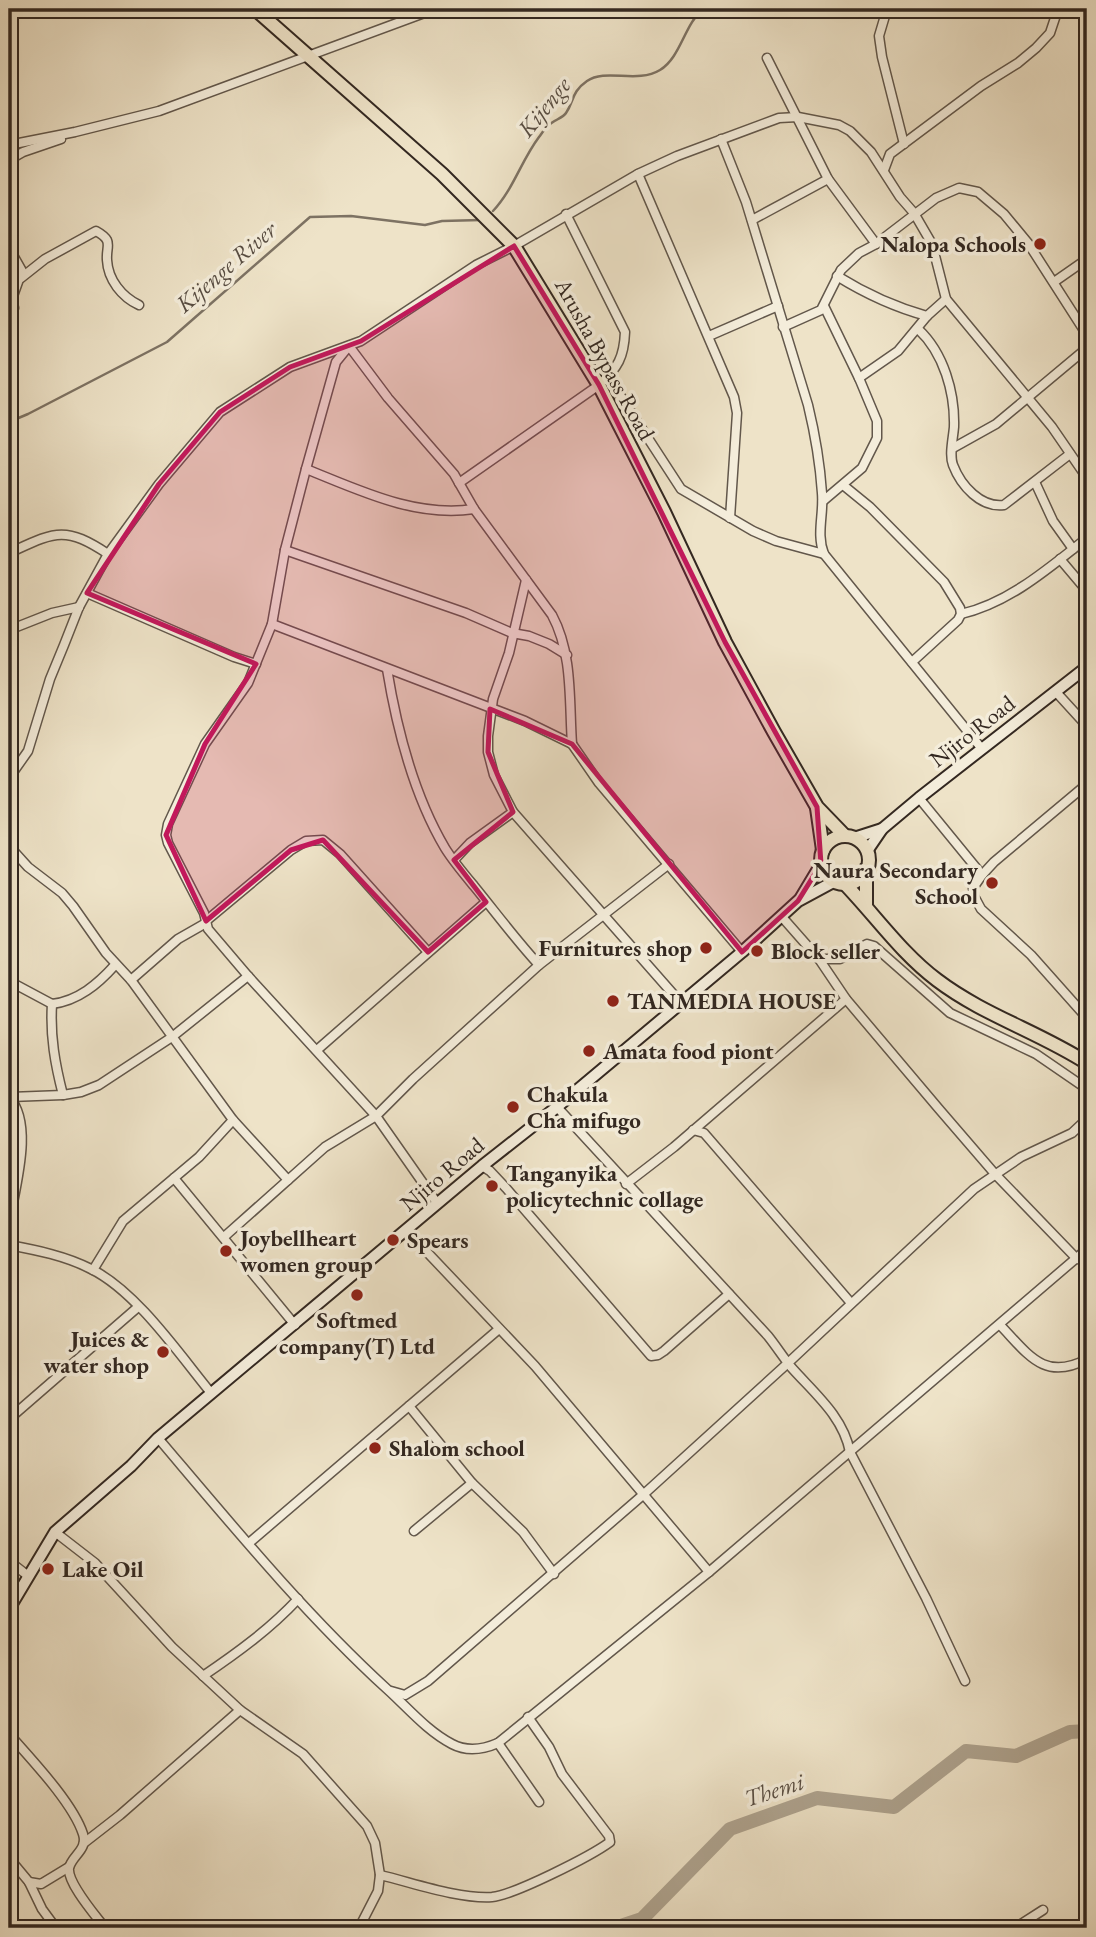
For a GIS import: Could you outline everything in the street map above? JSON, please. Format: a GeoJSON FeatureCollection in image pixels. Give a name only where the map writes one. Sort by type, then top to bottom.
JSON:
{"type":"FeatureCollection","features":[{"type":"Feature","properties":{"kind":"main road","name":"Arusha Bypass Road"},"geometry":{"type":"LineString","coordinates":[[255,9],[442,174],[514,246],[542,287],[599,384],[664,512],[725,642],[817,807],[866,851]]}},
{"type":"Feature","properties":{"kind":"main road","name":"Arusha Bypass Road"},"geometry":{"type":"LineString","coordinates":[[817,807],[822,857]]}},
{"type":"Feature","properties":{"kind":"main road"},"geometry":{"type":"LineString","coordinates":[[849,837],[832,840],[822,857],[824,871],[866,906],[914,961],[938,981],[983,1009],[1087,1063]]}},
{"type":"Feature","properties":{"kind":"main road"},"geometry":{"type":"LineString","coordinates":[[866,851],[866,906]]}},
{"type":"Feature","properties":{"kind":"main road"},"geometry":{"type":"LineString","coordinates":[[840,882],[858,880],[866,869]]}},
{"type":"Feature","properties":{"kind":"street"},"geometry":{"type":"LineString","coordinates":[[9,145],[159,111],[435,9]]}},
{"type":"Feature","properties":{"kind":"street"},"geometry":{"type":"LineString","coordinates":[[887,9],[879,36],[881,57],[904,144]]}},
{"type":"Feature","properties":{"kind":"street"},"geometry":{"type":"LineString","coordinates":[[884,170],[890,154],[1036,48],[1049,33],[1058,9]]}},
{"type":"Feature","properties":{"kind":"street"},"geometry":{"type":"LineString","coordinates":[[767,58],[828,179],[876,244]]}},
{"type":"Feature","properties":{"kind":"street"},"geometry":{"type":"LineString","coordinates":[[9,778],[32,743],[50,679],[79,607],[108,554],[159,484],[220,412],[290,367],[349,346],[421,303],[476,265],[638,174],[779,118],[798,117],[839,125],[871,152],[900,197],[914,213],[932,244],[946,299],[1028,397],[1087,478]]}},
{"type":"Feature","properties":{"kind":"street"},"geometry":{"type":"LineString","coordinates":[[9,160],[75,132]]}},
{"type":"Feature","properties":{"kind":"street"},"geometry":{"type":"LineString","coordinates":[[721,139],[752,220],[796,362],[814,431],[823,502],[820,534],[824,554],[982,749]]}},
{"type":"Feature","properties":{"kind":"street"},"geometry":{"type":"LineString","coordinates":[[871,152],[890,154]]}},
{"type":"Feature","properties":{"kind":"street"},"geometry":{"type":"LineString","coordinates":[[638,174],[668,249],[729,382],[737,413],[730,518]]}},
{"type":"Feature","properties":{"kind":"street"},"geometry":{"type":"LineString","coordinates":[[752,220],[828,179]]}},
{"type":"Feature","properties":{"kind":"street"},"geometry":{"type":"LineString","coordinates":[[783,327],[816,314],[824,306],[837,276],[859,253],[876,244],[914,213],[950,190],[959,188],[978,192],[1004,214],[1054,282],[1087,335]]}},
{"type":"Feature","properties":{"kind":"street"},"geometry":{"type":"LineString","coordinates":[[460,482],[599,384],[611,374],[624,353],[625,332],[566,214]]}},
{"type":"Feature","properties":{"kind":"street"},"geometry":{"type":"LineString","coordinates":[[21,278],[45,259],[96,231],[110,247],[107,260],[117,288],[128,300],[139,305]]}},
{"type":"Feature","properties":{"kind":"street"},"geometry":{"type":"LineString","coordinates":[[9,247],[20,265],[21,278],[12,299],[15,308]]}},
{"type":"Feature","properties":{"kind":"street"},"geometry":{"type":"LineString","coordinates":[[1054,282],[1087,259]]}},
{"type":"Feature","properties":{"kind":"street"},"geometry":{"type":"LineString","coordinates":[[837,276],[887,303],[927,316]]}},
{"type":"Feature","properties":{"kind":"street"},"geometry":{"type":"LineString","coordinates":[[859,379],[898,351],[927,316],[946,299]]}},
{"type":"Feature","properties":{"kind":"street"},"geometry":{"type":"LineString","coordinates":[[709,336],[778,306]]}},
{"type":"Feature","properties":{"kind":"street"},"geometry":{"type":"LineString","coordinates":[[823,502],[862,468],[877,438],[877,421],[824,306]]}},
{"type":"Feature","properties":{"kind":"street"},"geometry":{"type":"LineString","coordinates":[[918,329],[933,345],[951,389],[954,405],[952,461],[961,479],[981,501],[992,507],[1004,505],[1070,454]]}},
{"type":"Feature","properties":{"kind":"street"},"geometry":{"type":"LineString","coordinates":[[349,346],[336,362],[306,468],[285,550],[272,624],[245,689],[205,744],[166,835],[167,843],[213,935],[376,1116],[437,1203]]}},
{"type":"Feature","properties":{"kind":"street"},"geometry":{"type":"LineString","coordinates":[[349,346],[388,398],[460,482],[474,509],[552,615],[567,655],[572,744]]}},
{"type":"Feature","properties":{"kind":"street"},"geometry":{"type":"LineString","coordinates":[[953,448],[996,424],[1087,348]]}},
{"type":"Feature","properties":{"kind":"street"},"geometry":{"type":"LineString","coordinates":[[850,360],[873,369]]}},
{"type":"Feature","properties":{"kind":"street"},"geometry":{"type":"LineString","coordinates":[[611,374],[618,392],[681,489],[776,541],[824,554]]}},
{"type":"Feature","properties":{"kind":"street"},"geometry":{"type":"LineString","coordinates":[[306,468],[382,499],[434,511],[474,509]]}},
{"type":"Feature","properties":{"kind":"street"},"geometry":{"type":"LineString","coordinates":[[1035,482],[1053,521],[1073,549]]}},
{"type":"Feature","properties":{"kind":"street"},"geometry":{"type":"LineString","coordinates":[[843,485],[870,507],[944,582],[957,600],[961,614],[958,620],[912,662]]}},
{"type":"Feature","properties":{"kind":"street"},"geometry":{"type":"LineString","coordinates":[[9,552],[61,534],[72,534],[108,554]]}},
{"type":"Feature","properties":{"kind":"street"},"geometry":{"type":"LineString","coordinates":[[961,614],[982,609],[1003,599],[1087,538]]}},
{"type":"Feature","properties":{"kind":"street"},"geometry":{"type":"LineString","coordinates":[[285,550],[478,617],[512,634],[529,636],[549,644],[567,655]]}},
{"type":"Feature","properties":{"kind":"street"},"geometry":{"type":"LineString","coordinates":[[1059,559],[1087,591]]}},
{"type":"Feature","properties":{"kind":"street"},"geometry":{"type":"LineString","coordinates":[[526,580],[490,709],[488,752],[494,775],[513,811],[681,1003]]}},
{"type":"Feature","properties":{"kind":"street"},"geometry":{"type":"LineString","coordinates":[[88,593],[234,657],[256,664]]}},
{"type":"Feature","properties":{"kind":"street"},"geometry":{"type":"LineString","coordinates":[[9,630],[52,613],[79,607]]}},
{"type":"Feature","properties":{"kind":"street"},"geometry":{"type":"LineString","coordinates":[[272,624],[550,731],[572,744],[599,783],[742,952]]}},
{"type":"Feature","properties":{"kind":"street","name":"Njiro Road"},"geometry":{"type":"LineString","coordinates":[[866,851],[882,829],[919,798],[1087,667]]}},
{"type":"Feature","properties":{"kind":"street"},"geometry":{"type":"LineString","coordinates":[[387,669],[409,765],[433,824],[454,860],[506,929],[539,965]]}},
{"type":"Feature","properties":{"kind":"street"},"geometry":{"type":"LineString","coordinates":[[1056,692],[1087,726]]}},
{"type":"Feature","properties":{"kind":"street"},"geometry":{"type":"LineString","coordinates":[[1087,784],[982,875],[973,888],[974,897],[981,909],[1031,956],[1087,1018]]}},
{"type":"Feature","properties":{"kind":"street"},"geometry":{"type":"LineString","coordinates":[[919,798],[982,875]]}},
{"type":"Feature","properties":{"kind":"street"},"geometry":{"type":"LineString","coordinates":[[454,860],[513,811]]}},
{"type":"Feature","properties":{"kind":"street","name":"Njiro Road"},"geometry":{"type":"LineString","coordinates":[[849,837],[882,829]]}},
{"type":"Feature","properties":{"kind":"street"},"geometry":{"type":"LineString","coordinates":[[131,980],[178,939],[206,922],[291,850],[306,841],[318,839],[330,843],[428,952]]}},
{"type":"Feature","properties":{"kind":"street"},"geometry":{"type":"LineString","coordinates":[[9,846],[29,867],[62,893],[115,965],[131,980],[233,1120],[288,1180]]}},
{"type":"Feature","properties":{"kind":"street","name":"Njiro Road"},"geometry":{"type":"LineString","coordinates":[[9,1609],[55,1532],[211,1393],[782,917],[798,901],[822,857]]}},
{"type":"Feature","properties":{"kind":"street"},"geometry":{"type":"LineString","coordinates":[[224,1237],[325,1147],[376,1116],[405,1086],[539,965],[669,864]]}},
{"type":"Feature","properties":{"kind":"street","name":"Njiro Road"},"geometry":{"type":"LineString","coordinates":[[798,901],[840,882]]}},
{"type":"Feature","properties":{"kind":"street"},"geometry":{"type":"LineString","coordinates":[[317,1051],[486,902]]}},
{"type":"Feature","properties":{"kind":"street"},"geometry":{"type":"LineString","coordinates":[[782,917],[820,959],[846,999],[995,1174],[1077,1259]]}},
{"type":"Feature","properties":{"kind":"street"},"geometry":{"type":"LineString","coordinates":[[820,959],[840,959],[867,944],[874,946],[950,1013],[1036,1054],[1087,1089]]}},
{"type":"Feature","properties":{"kind":"street"},"geometry":{"type":"LineString","coordinates":[[9,981],[52,1004],[60,1003],[85,992],[101,981],[115,965]]}},
{"type":"Feature","properties":{"kind":"street"},"geometry":{"type":"LineString","coordinates":[[9,1224],[13,1178],[21,1140],[19,1120],[9,1097],[63,1095],[99,1085],[172,1037],[248,976]]}},
{"type":"Feature","properties":{"kind":"street"},"geometry":{"type":"LineString","coordinates":[[626,1184],[846,999]]}},
{"type":"Feature","properties":{"kind":"street"},"geometry":{"type":"LineString","coordinates":[[52,1004],[50,1031],[63,1095]]}},
{"type":"Feature","properties":{"kind":"street"},"geometry":{"type":"LineString","coordinates":[[557,1107],[768,1336],[837,1419],[846,1435],[850,1452],[926,1598],[965,1681]]}},
{"type":"Feature","properties":{"kind":"street"},"geometry":{"type":"LineString","coordinates":[[389,1690],[405,1695],[428,1681],[644,1494],[949,1211],[995,1174],[1021,1157],[1072,1133],[1087,1119]]}},
{"type":"Feature","properties":{"kind":"street"},"geometry":{"type":"LineString","coordinates":[[93,1270],[123,1221],[218,1138],[233,1120]]}},
{"type":"Feature","properties":{"kind":"street"},"geometry":{"type":"LineString","coordinates":[[693,1130],[704,1133],[851,1303]]}},
{"type":"Feature","properties":{"kind":"street"},"geometry":{"type":"LineString","coordinates":[[482,1166],[506,1188],[651,1356],[664,1351],[729,1294]]}},
{"type":"Feature","properties":{"kind":"street"},"geometry":{"type":"LineString","coordinates":[[174,1178],[295,1325]]}},
{"type":"Feature","properties":{"kind":"street"},"geometry":{"type":"LineString","coordinates":[[407,1231],[535,1366],[709,1572]]}},
{"type":"Feature","properties":{"kind":"street"},"geometry":{"type":"LineString","coordinates":[[9,1245],[63,1258],[93,1270],[138,1307],[211,1393]]}},
{"type":"Feature","properties":{"kind":"street"},"geometry":{"type":"LineString","coordinates":[[158,1438],[298,1599],[361,1665],[419,1720],[452,1744],[475,1750],[498,1743],[709,1572],[1087,1249]]}},
{"type":"Feature","properties":{"kind":"street"},"geometry":{"type":"LineString","coordinates":[[9,1419],[138,1307]]}},
{"type":"Feature","properties":{"kind":"street"},"geometry":{"type":"LineString","coordinates":[[1000,1325],[1038,1363],[1050,1368],[1072,1367],[1087,1359]]}},
{"type":"Feature","properties":{"kind":"street"},"geometry":{"type":"LineString","coordinates":[[249,1543],[499,1329]]}},
{"type":"Feature","properties":{"kind":"street"},"geometry":{"type":"LineString","coordinates":[[409,1406],[472,1483],[523,1532],[554,1574]]}},
{"type":"Feature","properties":{"kind":"street"},"geometry":{"type":"LineString","coordinates":[[414,1531],[472,1483]]}},
{"type":"Feature","properties":{"kind":"street"},"geometry":{"type":"LineString","coordinates":[[55,1532],[95,1563],[173,1647],[240,1710],[294,1746],[329,1781],[367,1826],[375,1843],[380,1875],[377,1891],[359,1928]]}},
{"type":"Feature","properties":{"kind":"street"},"geometry":{"type":"LineString","coordinates":[[9,1561],[27,1575]]}},
{"type":"Feature","properties":{"kind":"street"},"geometry":{"type":"LineString","coordinates":[[203,1676],[282,1616],[298,1599]]}},
{"type":"Feature","properties":{"kind":"street"},"geometry":{"type":"LineString","coordinates":[[29,1882],[41,1884],[69,1867],[84,1843],[240,1710]]}},
{"type":"Feature","properties":{"kind":"street"},"geometry":{"type":"LineString","coordinates":[[380,1875],[475,1896],[494,1896],[516,1890],[610,1842],[609,1836],[557,1766],[549,1747],[528,1717]]}},
{"type":"Feature","properties":{"kind":"street"},"geometry":{"type":"LineString","coordinates":[[9,1734],[68,1808],[82,1832],[84,1843]]}},
{"type":"Feature","properties":{"kind":"street"},"geometry":{"type":"LineString","coordinates":[[498,1743],[540,1802]]}},
{"type":"Feature","properties":{"kind":"street"},"geometry":{"type":"LineString","coordinates":[[9,1858],[29,1882],[42,1909],[56,1928]]}},
{"type":"Feature","properties":{"kind":"street"},"geometry":{"type":"LineString","coordinates":[[69,1867],[76,1888],[104,1928]]}},
{"type":"Feature","properties":{"kind":"street"},"geometry":{"type":"LineString","coordinates":[[1016,1928],[1043,1910]]}},
{"type":"Feature","properties":{"kind":"highlighted area"},"geometry":{"type":"Polygon","coordinates":[[[514,246],[599,385],[725,642],[817,807],[821,864],[798,901],[742,952],[572,744],[490,709],[488,752],[513,812],[454,860],[486,902],[428,952],[323,840],[291,850],[206,921],[166,835],[205,744],[256,664],[87,593],[159,484],[220,412],[290,367],[361,341],[514,246]]]}},
{"type":"Feature","properties":{"kind":"waterway","name":"Kijenge"},"geometry":{"type":"LineString","coordinates":[[493,211],[539,137],[548,126],[565,115],[575,93],[582,85],[595,77],[642,76],[660,70],[673,57],[691,23],[703,9]]}},
{"type":"Feature","properties":{"kind":"waterway","name":"Kijenge River"},"geometry":{"type":"LineString","coordinates":[[9,422],[167,342],[310,217],[351,216],[425,225],[442,221],[481,220]]}},
{"type":"Feature","properties":{"kind":"waterway","name":"Themi"},"geometry":{"type":"LineString","coordinates":[[615,1928],[642,1919],[730,1829],[817,1798],[894,1807],[966,1751],[1016,1756],[1070,1732],[1087,1731]]}},
{"type":"Feature","properties":{"kind":"place","name":"Nalopa Schools"},"geometry":{"type":"Point","coordinates":[1040,244]}},
{"type":"Feature","properties":{"kind":"place","name":"Naura Secondary School"},"geometry":{"type":"Point","coordinates":[992,883]}},
{"type":"Feature","properties":{"kind":"place","name":"Furnitures shop"},"geometry":{"type":"Point","coordinates":[706,948]}},
{"type":"Feature","properties":{"kind":"place","name":"Block seller"},"geometry":{"type":"Point","coordinates":[757,951]}},
{"type":"Feature","properties":{"kind":"place","name":"TANMEDIA HOUSE"},"geometry":{"type":"Point","coordinates":[613,1001]}},
{"type":"Feature","properties":{"kind":"place","name":"Amata food piont"},"geometry":{"type":"Point","coordinates":[589,1051]}},
{"type":"Feature","properties":{"kind":"place","name":"Chakula Cha mifugo"},"geometry":{"type":"Point","coordinates":[513,1107]}},
{"type":"Feature","properties":{"kind":"place","name":"Tanganyika policytechnic collage"},"geometry":{"type":"Point","coordinates":[492,1186]}},
{"type":"Feature","properties":{"kind":"place","name":"Spears"},"geometry":{"type":"Point","coordinates":[393,1240]}},
{"type":"Feature","properties":{"kind":"place","name":"Joybellheart women group"},"geometry":{"type":"Point","coordinates":[226,1251]}},
{"type":"Feature","properties":{"kind":"place","name":"Softmed company(T) Ltd"},"geometry":{"type":"Point","coordinates":[357,1295]}},
{"type":"Feature","properties":{"kind":"place","name":"Juices & water shop"},"geometry":{"type":"Point","coordinates":[163,1352]}},
{"type":"Feature","properties":{"kind":"place","name":"Shalom school"},"geometry":{"type":"Point","coordinates":[375,1448]}},
{"type":"Feature","properties":{"kind":"place","name":"Lake Oil"},"geometry":{"type":"Point","coordinates":[48,1569]}}]}
